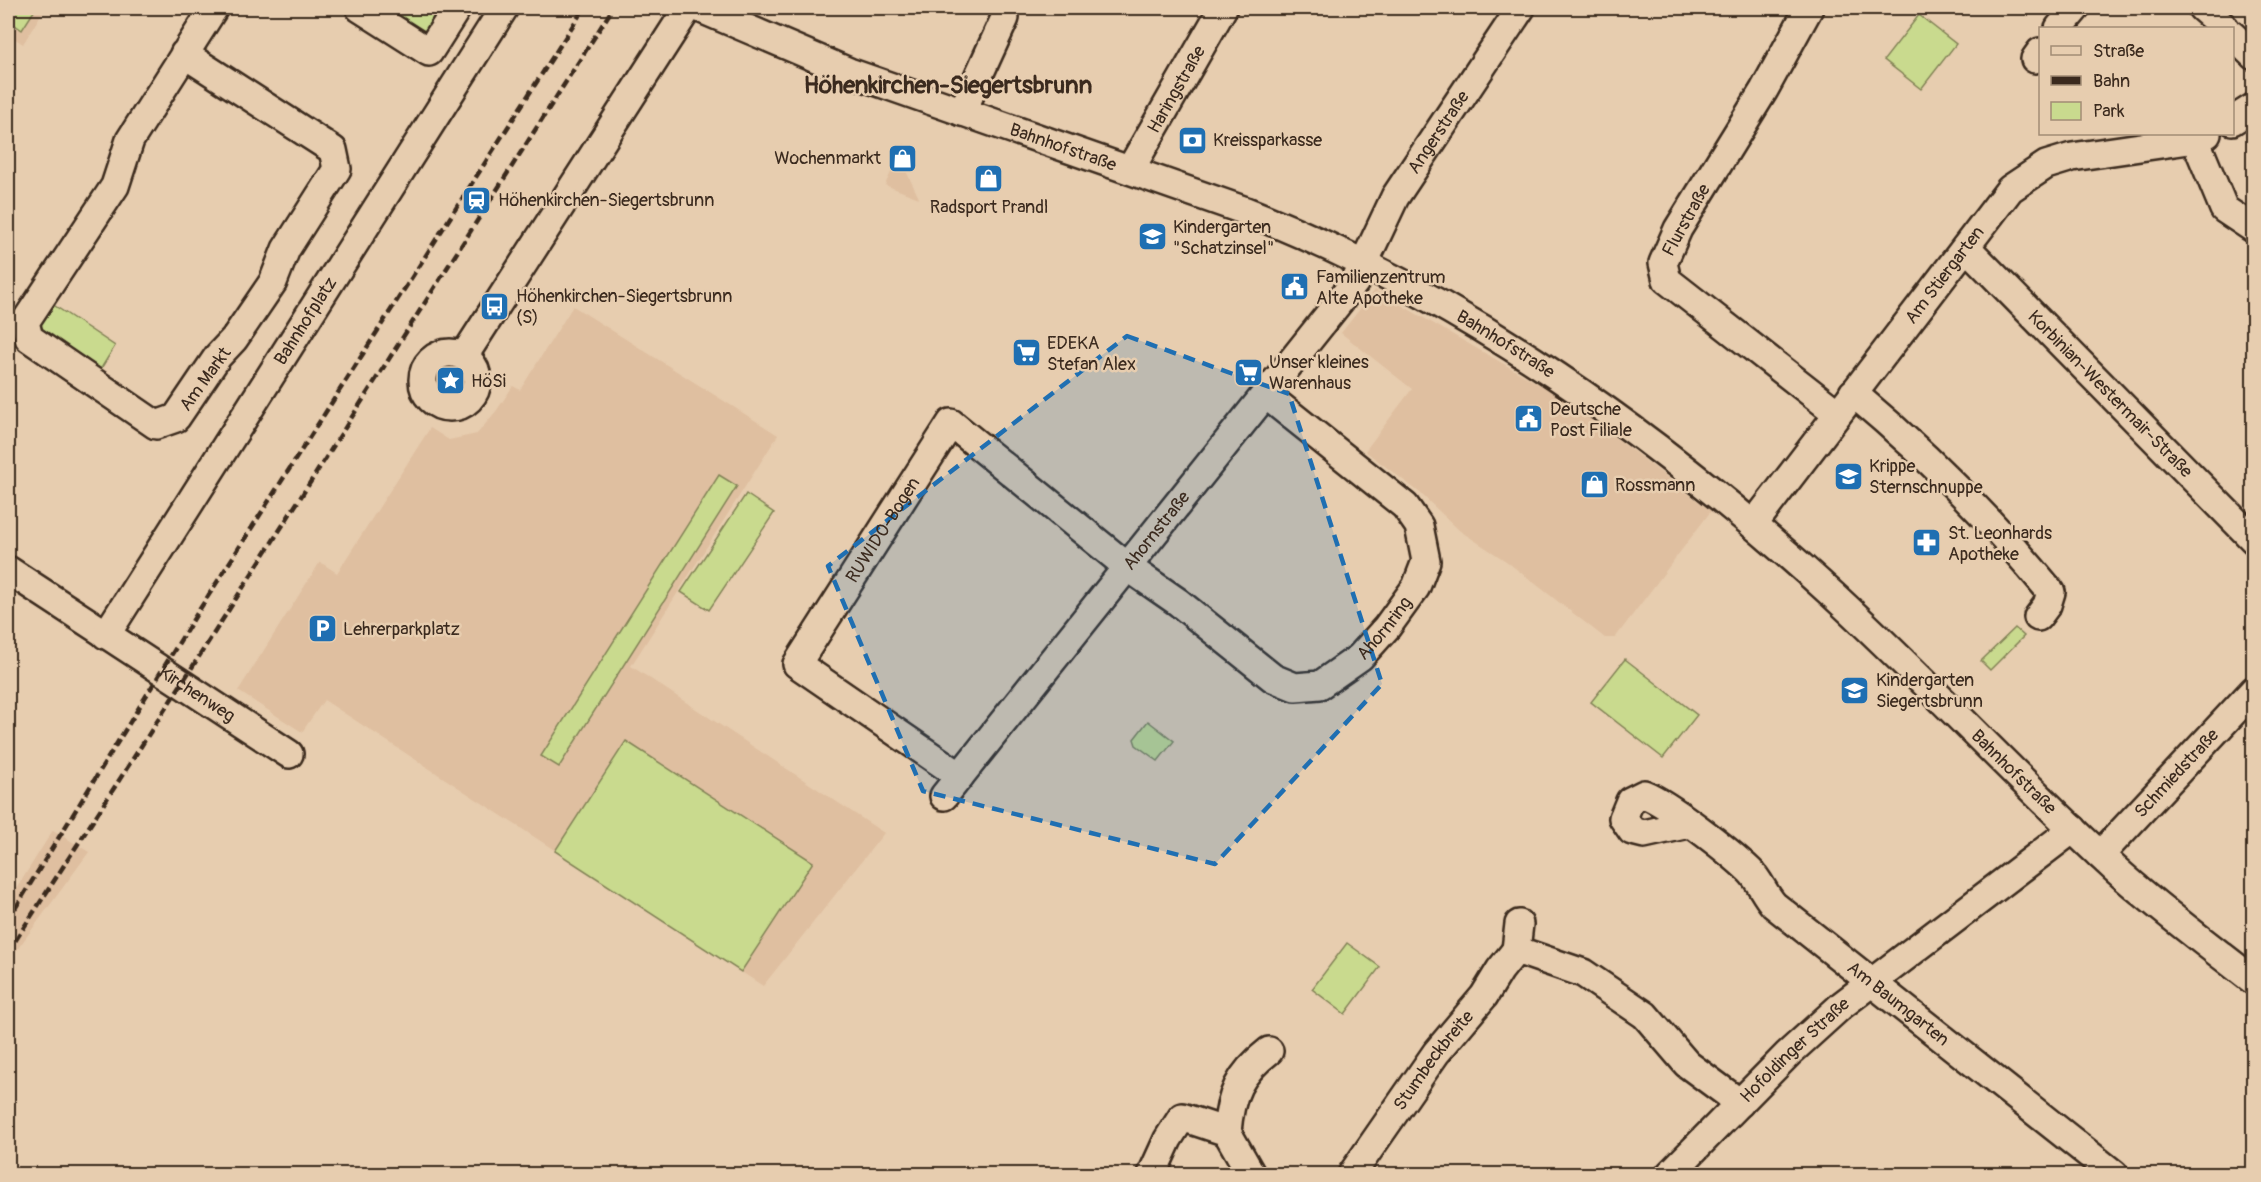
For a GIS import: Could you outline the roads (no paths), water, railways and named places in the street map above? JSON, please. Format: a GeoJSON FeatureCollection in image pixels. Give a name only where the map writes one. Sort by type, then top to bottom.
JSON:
{"type":"FeatureCollection","features":[{"type":"Feature","properties":{"kind":"street","name":"Am Markt"},"geometry":{"type":"LineString","coordinates":[[184,54],[333,150],[337,169],[286,249],[273,282],[234,339],[218,356],[176,418],[156,425],[29,338],[25,322],[116,186],[130,140],[184,54],[214,8]]}},
{"type":"Feature","properties":{"kind":"street"},"geometry":{"type":"LineString","coordinates":[[360,8],[429,52],[457,8]]}},
{"type":"Feature","properties":{"kind":"street","name":"Bahnhofplatz"},"geometry":{"type":"LineString","coordinates":[[106,635],[504,8]]}},
{"type":"Feature","properties":{"kind":"street"},"geometry":{"type":"LineString","coordinates":[[464,356],[688,8]]}},
{"type":"Feature","properties":{"kind":"street","name":"Bahnhofstraße"},"geometry":{"type":"LineString","coordinates":[[699,8],[849,72],[1246,211],[1364,262],[1493,335],[1628,424],[1753,525],[1841,602],[1997,758],[2100,855],[2253,981]]}},
{"type":"Feature","properties":{"kind":"street"},"geometry":{"type":"LineString","coordinates":[[962,112],[1005,18],[1004,8]]}},
{"type":"Feature","properties":{"kind":"street","name":"Haringstraße"},"geometry":{"type":"LineString","coordinates":[[1130,170],[1223,8]]}},
{"type":"Feature","properties":{"kind":"street","name":"Angerstraße"},"geometry":{"type":"LineString","coordinates":[[1364,262],[1395,198],[1521,8]]}},
{"type":"Feature","properties":{"kind":"street","name":"Flurstraße"},"geometry":{"type":"LineString","coordinates":[[1809,8],[1764,90],[1678,229],[1663,263],[1667,280],[1845,403],[1912,442],[2009,542],[2051,592],[2047,605],[2038,617]]}},
{"type":"Feature","properties":{"kind":"street"},"geometry":{"type":"LineString","coordinates":[[2060,27],[2076,8]]}},
{"type":"Feature","properties":{"kind":"street"},"geometry":{"type":"LineString","coordinates":[[2202,8],[2225,27]]}},
{"type":"Feature","properties":{"kind":"street"},"geometry":{"type":"LineString","coordinates":[[2234,37],[2253,56]]}},
{"type":"Feature","properties":{"kind":"street"},"geometry":{"type":"LineString","coordinates":[[2234,120],[2253,107]]}},
{"type":"Feature","properties":{"kind":"street"},"geometry":{"type":"LineString","coordinates":[[2201,136],[2224,209],[2253,229]]}},
{"type":"Feature","properties":{"kind":"street","name":"Am Stiergarten"},"geometry":{"type":"LineString","coordinates":[[1753,525],[2010,189],[2046,165],[2109,149],[2201,136]]}},
{"type":"Feature","properties":{"kind":"street","name":"Korbinian-Westermair-Straße"},"geometry":{"type":"LineString","coordinates":[[1966,247],[2253,540]]}},
{"type":"Feature","properties":{"kind":"street","name":"Ahornstraße"},"geometry":{"type":"LineString","coordinates":[[952,786],[1129,568],[1355,282],[1364,262]]}},
{"type":"Feature","properties":{"kind":"street","name":"Ahornring"},"geometry":{"type":"LineString","coordinates":[[1129,568],[1178,602],[1273,678],[1294,687],[1320,686],[1334,678],[1360,657],[1387,627],[1416,587],[1426,561],[1419,525],[1405,506],[1265,394]]}},
{"type":"Feature","properties":{"kind":"street","name":"RUWIDO-Bogen"},"geometry":{"type":"LineString","coordinates":[[952,786],[797,664],[951,423],[1129,568]]}},
{"type":"Feature","properties":{"kind":"street","name":"Kirchenweg"},"geometry":{"type":"LineString","coordinates":[[8,570],[289,754]]}},
{"type":"Feature","properties":{"kind":"street","name":"Schmiedstraße"},"geometry":{"type":"LineString","coordinates":[[2100,855],[2253,690]]}},
{"type":"Feature","properties":{"kind":"street","name":"Am Baumgarten"},"geometry":{"type":"LineString","coordinates":[[1689,824],[1750,871],[1764,894],[1774,905],[2114,1174]]}},
{"type":"Feature","properties":{"kind":"street","name":"Hofoldinger Straße"},"geometry":{"type":"LineString","coordinates":[[1670,1174],[1834,1012],[2073,829]]}},
{"type":"Feature","properties":{"kind":"street","name":"Stumbeckbreite"},"geometry":{"type":"LineString","coordinates":[[1352,1174],[1436,1053],[1484,996],[1518,937],[1583,973],[1645,1015],[1687,1065],[1740,1103]]}},
{"type":"Feature","properties":{"kind":"street"},"geometry":{"type":"LineString","coordinates":[[1251,1174],[1227,1132],[1230,1102],[1252,1064],[1269,1051]]}},
{"type":"Feature","properties":{"kind":"street"},"geometry":{"type":"LineString","coordinates":[[1152,1174],[1168,1139],[1182,1118],[1227,1132]]}},
{"type":"Feature","properties":{"kind":"railway"},"geometry":{"type":"LineString","coordinates":[[8,920],[196,615],[584,8]]}},
{"type":"Feature","properties":{"kind":"railway"},"geometry":{"type":"LineString","coordinates":[[8,952],[613,8]]}},
{"type":"Feature","properties":{"kind":"place","name":"Kreissparkasse"},"geometry":{"type":"Point","coordinates":[1192,140]}},
{"type":"Feature","properties":{"kind":"place","name":"Wochenmarkt"},"geometry":{"type":"Point","coordinates":[902,158]}},
{"type":"Feature","properties":{"kind":"place","name":"Radsport Prandl"},"geometry":{"type":"Point","coordinates":[989,178]}},
{"type":"Feature","properties":{"kind":"place","name":"Höhenkirchen-Siegertsbrunn"},"geometry":{"type":"Point","coordinates":[477,200]}},
{"type":"Feature","properties":{"kind":"place","name":"Kindergarten \"Schatzinsel\""},"geometry":{"type":"Point","coordinates":[1152,237]}},
{"type":"Feature","properties":{"kind":"place","name":"Familienzentrum Alte Apotheke"},"geometry":{"type":"Point","coordinates":[1295,287]}},
{"type":"Feature","properties":{"kind":"place","name":"Höhenkirchen-Siegertsbrunn (S)"},"geometry":{"type":"Point","coordinates":[495,306]}},
{"type":"Feature","properties":{"kind":"place","name":"EDEKA Stefan Alex"},"geometry":{"type":"Point","coordinates":[1026,353]}},
{"type":"Feature","properties":{"kind":"place","name":"Unser kleines Warenhaus"},"geometry":{"type":"Point","coordinates":[1248,372]}},
{"type":"Feature","properties":{"kind":"place","name":"HöSi"},"geometry":{"type":"Point","coordinates":[450,381]}},
{"type":"Feature","properties":{"kind":"place","name":"Deutsche Post Filiale"},"geometry":{"type":"Point","coordinates":[1529,419]}},
{"type":"Feature","properties":{"kind":"place","name":"Krippe Sternschnuppe"},"geometry":{"type":"Point","coordinates":[1848,476]}},
{"type":"Feature","properties":{"kind":"place","name":"Rossmann"},"geometry":{"type":"Point","coordinates":[1594,485]}},
{"type":"Feature","properties":{"kind":"place","name":"St. Leonhards Apotheke"},"geometry":{"type":"Point","coordinates":[1927,543]}},
{"type":"Feature","properties":{"kind":"place","name":"Lehrerparkplatz"},"geometry":{"type":"Point","coordinates":[322,629]}},
{"type":"Feature","properties":{"kind":"place","name":"Kindergarten Siegertsbrunn"},"geometry":{"type":"Point","coordinates":[1855,690]}},
{"type":"Feature","properties":{"kind":"district","name":"Höhenkirchen-Siegertsbrunn"},"geometry":{"type":"Point","coordinates":[948,85]}}]}
